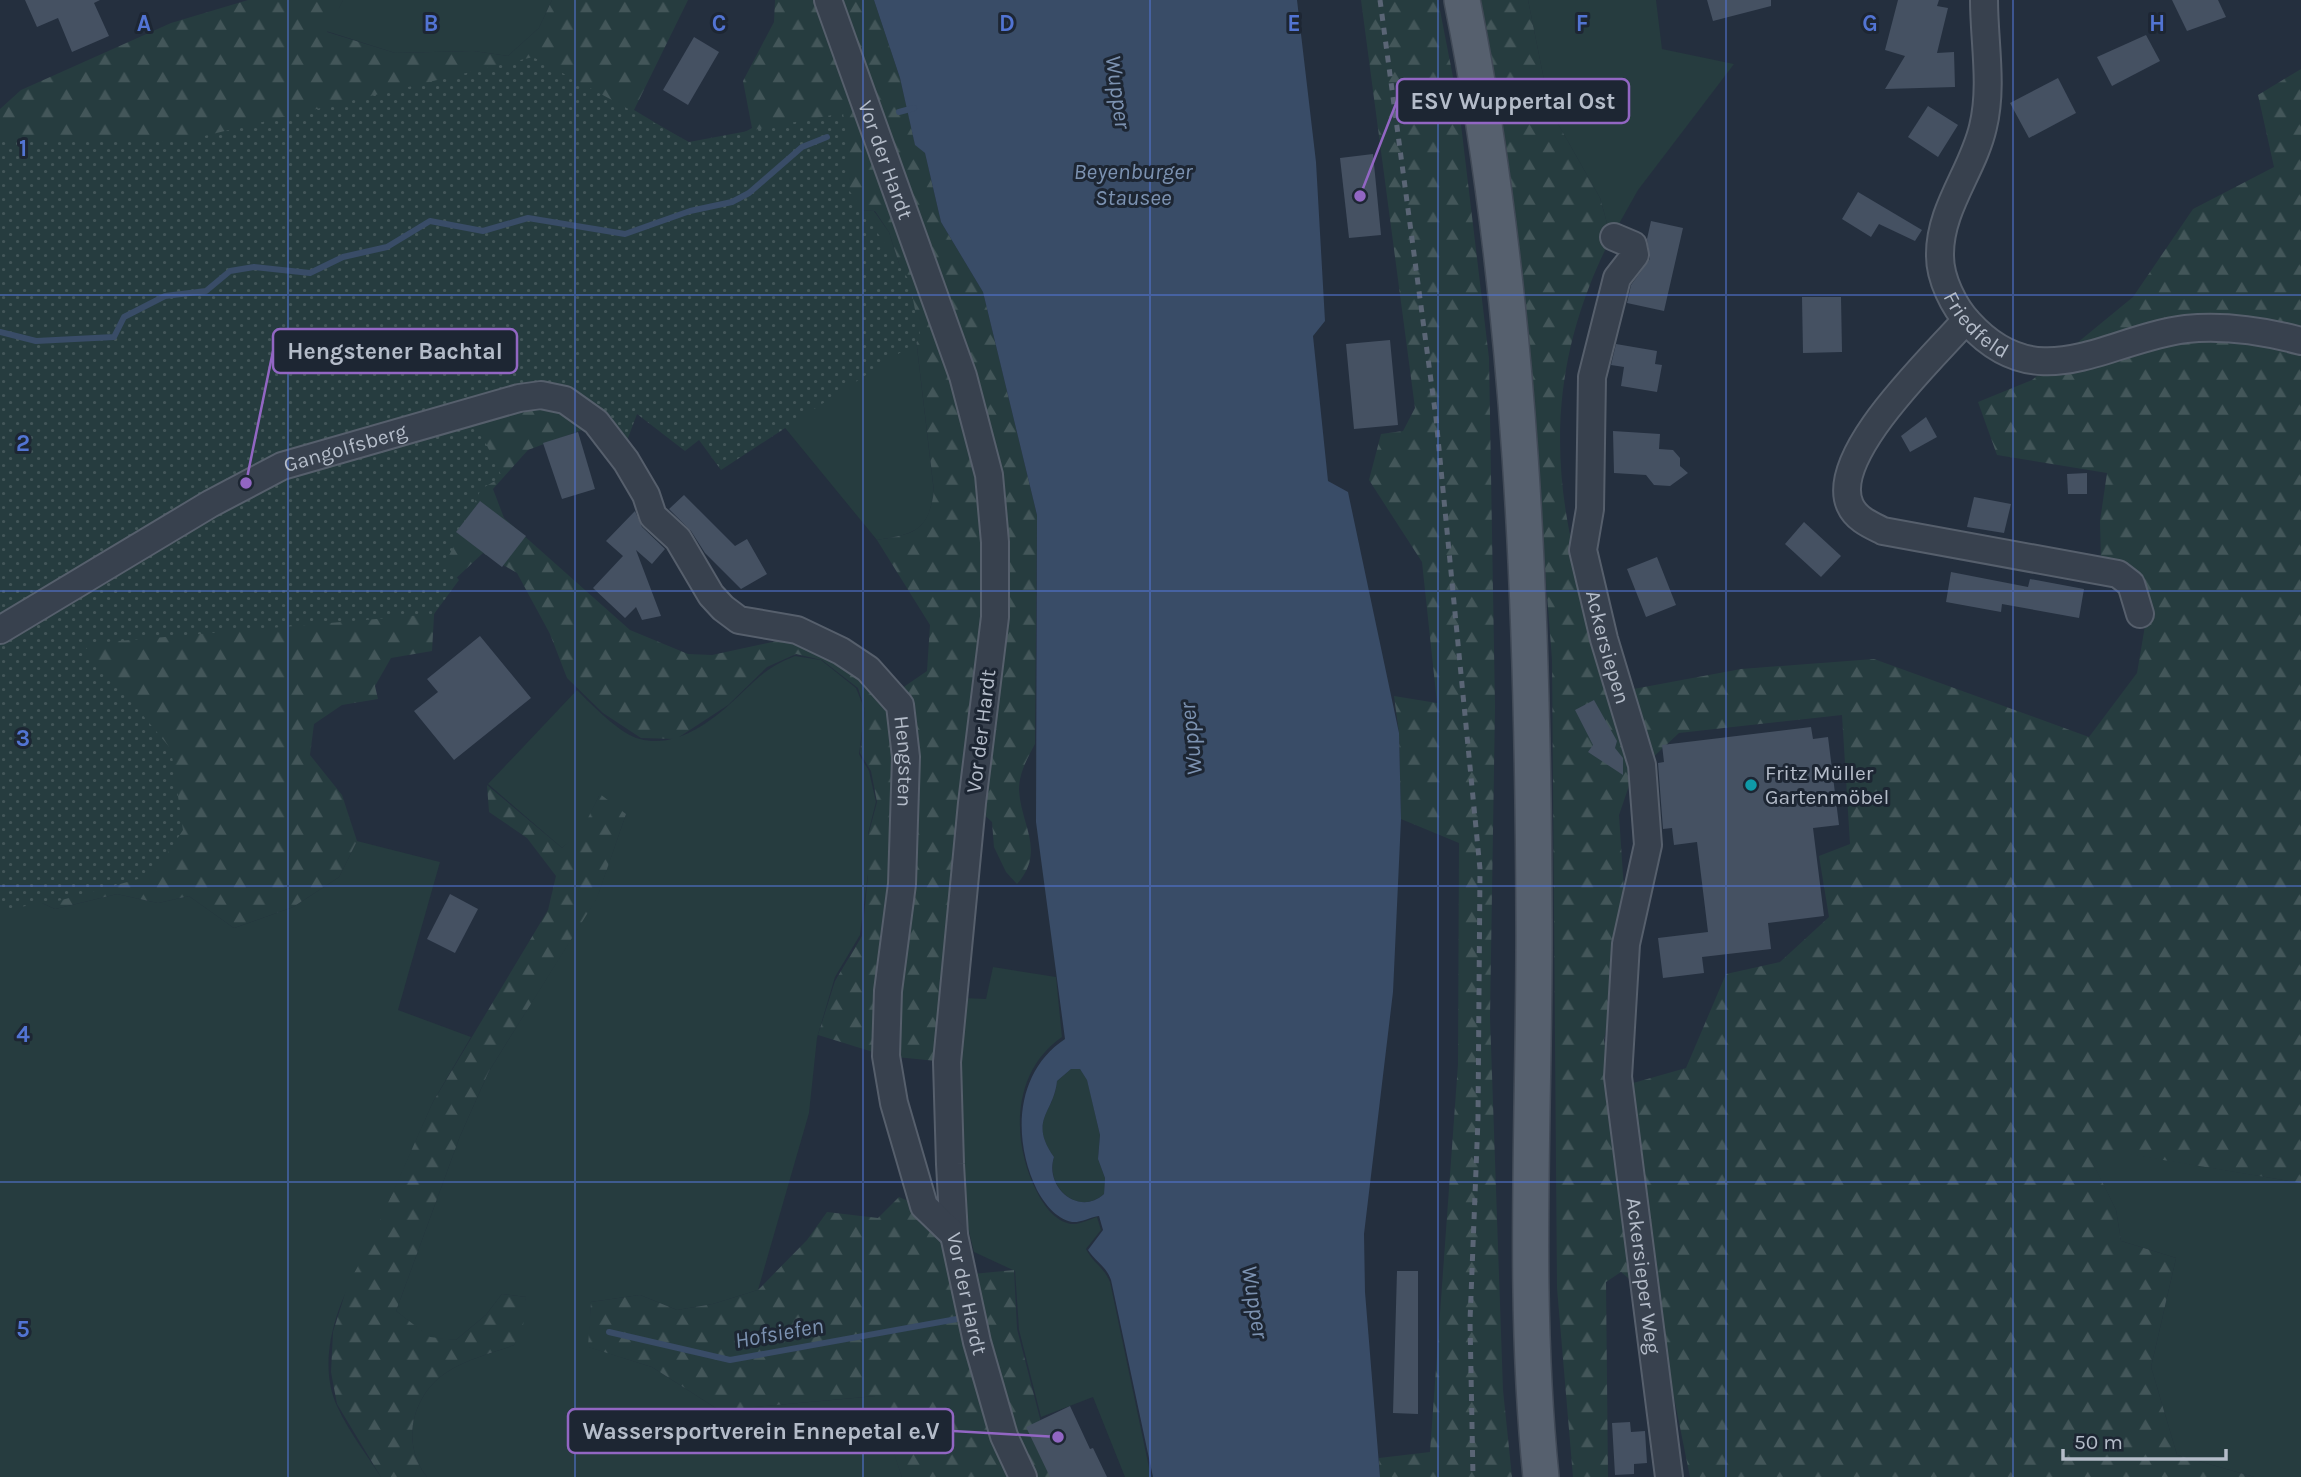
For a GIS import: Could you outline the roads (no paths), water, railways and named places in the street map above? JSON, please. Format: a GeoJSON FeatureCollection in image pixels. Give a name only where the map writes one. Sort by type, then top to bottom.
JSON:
{"type":"FeatureCollection","features":[{"type":"Feature","properties":{"kind":"main road"},"geometry":{"type":"LineString","coordinates":[[1462,0],[1496,212],[1522,472],[1534,919],[1531,1283],[1541,1477]]}},
{"type":"Feature","properties":{"kind":"street","name":"Vor der Hardt"},"geometry":{"type":"LineString","coordinates":[[828,0],[963,376],[989,475],[995,542],[995,617],[972,803],[947,1062],[954,1234],[981,1356],[1003,1436],[1023,1477]]}},
{"type":"Feature","properties":{"kind":"street","name":"Friedfeld"},"geometry":{"type":"LineString","coordinates":[[1984,0],[1985,118],[1979,141],[1949,209],[1940,258],[1953,301],[1966,320],[1995,346],[2021,358],[2049,363],[2092,356],[2170,332],[2205,328],[2259,332],[2301,341]]}},
{"type":"Feature","properties":{"kind":"street","name":"Ackersiepen"},"geometry":{"type":"LineString","coordinates":[[1614,237],[1633,245],[1635,255],[1617,278],[1592,377],[1590,509],[1583,550],[1604,639],[1642,765],[1648,845],[1626,944],[1618,1077]]}},
{"type":"Feature","properties":{"kind":"street"},"geometry":{"type":"LineString","coordinates":[[1966,320],[1873,427],[1858,452],[1849,477],[1847,496],[1851,507],[1863,520],[1883,531],[2119,574],[2131,584],[2140,614]]}},
{"type":"Feature","properties":{"kind":"street","name":"Gangolfsberg"},"geometry":{"type":"LineString","coordinates":[[0,630],[210,504],[282,466],[452,414],[530,396],[565,400],[596,422]]}},
{"type":"Feature","properties":{"kind":"street","name":"Hengsten"},"geometry":{"type":"LineString","coordinates":[[596,422],[626,461],[646,495],[653,516],[678,539],[711,595],[723,608],[739,620],[797,630],[841,651],[867,669],[900,705],[906,757],[902,884],[887,991],[886,1056],[894,1103],[924,1206],[954,1234]]}},
{"type":"Feature","properties":{"kind":"street","name":"Ackersieper Weg"},"geometry":{"type":"LineString","coordinates":[[1618,1077],[1669,1477]]}},
{"type":"Feature","properties":{"kind":"water","name":"Beyenburger Stausee"},"geometry":{"type":"Polygon","coordinates":[[[874,0],[1297,0],[1316,162],[1325,321],[1313,336],[1328,481],[1348,492],[1399,733],[1401,819],[1393,992],[1364,1234],[1365,1292],[1380,1477],[1153,1477],[1111,1280],[1088,1250],[1103,1230],[1099,1216],[1075,1222],[1061,1218],[1043,1200],[1029,1170],[1022,1129],[1028,1088],[1036,1069],[1048,1053],[1065,1039],[1036,822],[1037,515],[983,292],[941,222],[925,153],[915,145],[900,78],[874,0]],[[1071,1069],[1057,1081],[1045,1117],[1043,1134],[1054,1157],[1052,1168],[1059,1188],[1066,1195],[1084,1202],[1104,1194],[1105,1178],[1098,1159],[1100,1135],[1087,1080],[1080,1069],[1071,1069]]]}},
{"type":"Feature","properties":{"kind":"waterway"},"geometry":{"type":"LineString","coordinates":[[899,112],[914,108]]}},
{"type":"Feature","properties":{"kind":"waterway"},"geometry":{"type":"LineString","coordinates":[[0,332],[36,341],[114,337],[124,317],[165,296],[206,291],[230,271],[254,267],[310,273],[343,257],[387,247],[430,221],[483,231],[528,218],[625,234],[690,211],[732,202],[749,193],[802,147],[827,137]]}},
{"type":"Feature","properties":{"kind":"waterway","name":"Hofsiefen"},"geometry":{"type":"LineString","coordinates":[[609,1332],[730,1360],[957,1319]]}},
{"type":"Feature","properties":{"kind":"railway"},"geometry":{"type":"LineString","coordinates":[[1380,0],[1436,418],[1480,869],[1478,1119],[1470,1321],[1473,1477]]}},
{"type":"Feature","properties":{"kind":"place","name":"ESV Wuppertal Ost"},"geometry":{"type":"Point","coordinates":[1360,196]}},
{"type":"Feature","properties":{"kind":"place","name":"Hengstener Bachtal"},"geometry":{"type":"Point","coordinates":[246,483]}},
{"type":"Feature","properties":{"kind":"place","name":"Fritz Müller Gartenmöbel"},"geometry":{"type":"Point","coordinates":[1751,785]}},
{"type":"Feature","properties":{"kind":"place","name":"Wassersportverein Ennepetal e.V"},"geometry":{"type":"Point","coordinates":[1058,1437]}},
{"type":"Feature","properties":{"kind":"water label","name":"Wupper"},"geometry":{"type":"Point","coordinates":[1118,92]}},
{"type":"Feature","properties":{"kind":"water label","name":"Wupper"},"geometry":{"type":"Point","coordinates":[1191,739]}},
{"type":"Feature","properties":{"kind":"water label","name":"Wupper"},"geometry":{"type":"Point","coordinates":[1255,1302]}}]}
